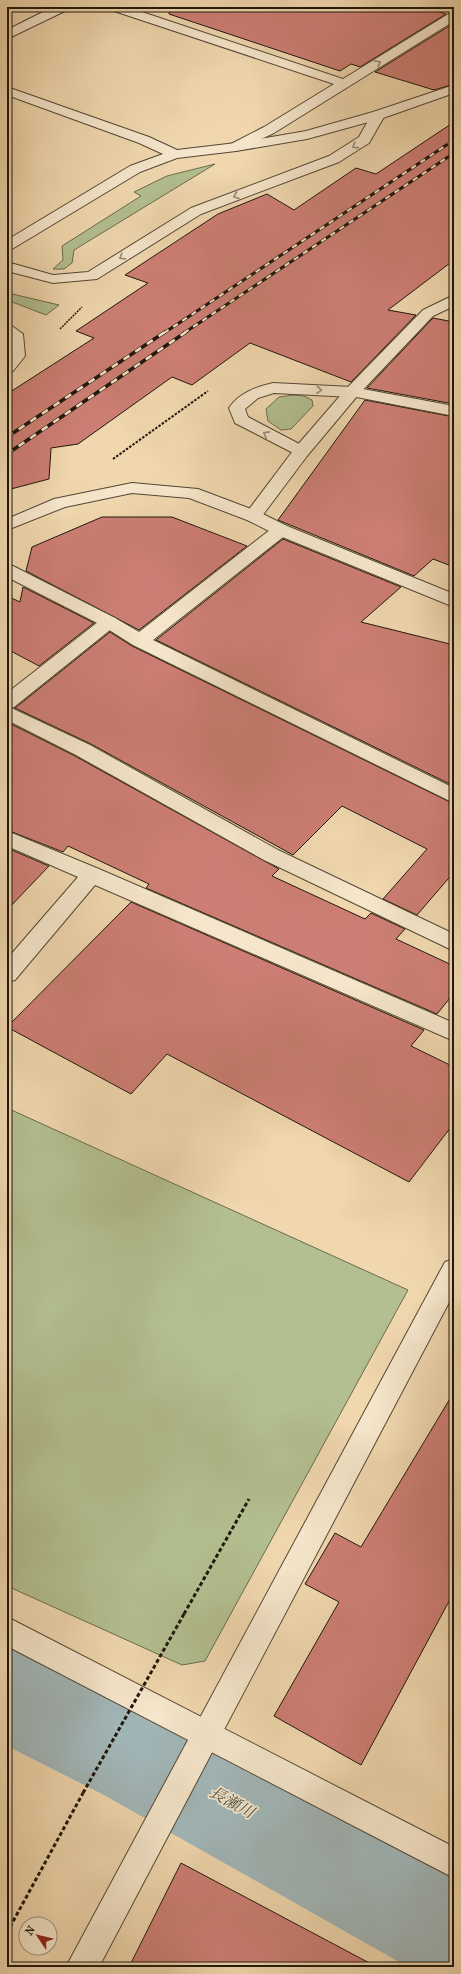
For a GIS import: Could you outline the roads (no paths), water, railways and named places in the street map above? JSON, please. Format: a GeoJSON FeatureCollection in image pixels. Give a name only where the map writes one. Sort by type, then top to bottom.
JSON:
{"type":"FeatureCollection","features":[{"type":"Feature","properties":{"kind":"street"},"geometry":{"type":"LineString","coordinates":[[7,35],[63,7]]}},
{"type":"Feature","properties":{"kind":"street"},"geometry":{"type":"LineString","coordinates":[[115,7],[344,83]]}},
{"type":"Feature","properties":{"kind":"street"},"geometry":{"type":"LineString","coordinates":[[236,147],[269,130],[454,16]]}},
{"type":"Feature","properties":{"kind":"street"},"geometry":{"type":"LineString","coordinates":[[7,246],[135,169],[175,154],[236,147],[306,134],[378,115],[454,89]]}},
{"type":"Feature","properties":{"kind":"street"},"geometry":{"type":"LineString","coordinates":[[7,91],[144,140],[175,154]]}},
{"type":"Feature","properties":{"kind":"street"},"geometry":{"type":"LineString","coordinates":[[7,266],[26,273],[53,279],[92,276],[196,210],[334,159],[364,140],[378,115]]}},
{"type":"Feature","properties":{"kind":"street"},"geometry":{"type":"LineString","coordinates":[[253,516],[301,452],[352,392],[428,313],[454,300]]}},
{"type":"Feature","properties":{"kind":"street"},"geometry":{"type":"LineString","coordinates":[[428,313],[454,317]]}},
{"type":"Feature","properties":{"kind":"street"},"geometry":{"type":"LineString","coordinates":[[7,329],[15,334],[17,356],[7,368]]}},
{"type":"Feature","properties":{"kind":"street"},"geometry":{"type":"LineString","coordinates":[[301,452],[241,420],[237,408],[252,394],[273,388],[352,392],[454,411]]}},
{"type":"Feature","properties":{"kind":"street"},"geometry":{"type":"LineString","coordinates":[[7,525],[60,503],[132,488],[192,493],[253,516],[281,530],[454,601]]}},
{"type":"Feature","properties":{"kind":"street"},"geometry":{"type":"LineString","coordinates":[[140,641],[281,530]]}},
{"type":"Feature","properties":{"kind":"street"},"geometry":{"type":"LineString","coordinates":[[7,570],[109,622],[140,641],[454,796]]}},
{"type":"Feature","properties":{"kind":"street"},"geometry":{"type":"LineString","coordinates":[[7,703],[109,622]]}},
{"type":"Feature","properties":{"kind":"street"},"geometry":{"type":"LineString","coordinates":[[7,712],[83,750],[271,856],[454,943]]}},
{"type":"Feature","properties":{"kind":"street"},"geometry":{"type":"LineString","coordinates":[[7,838],[454,1032]]}},
{"type":"Feature","properties":{"kind":"street"},"geometry":{"type":"LineString","coordinates":[[7,974],[92,874]]}},
{"type":"Feature","properties":{"kind":"street"},"geometry":{"type":"LineString","coordinates":[[82,1967],[454,1268]]}},
{"type":"Feature","properties":{"kind":"street"},"geometry":{"type":"LineString","coordinates":[[7,1631],[202,1744],[454,1863]]}},
{"type":"Feature","properties":{"kind":"waterway","name":"長瀬川"},"geometry":{"type":"LineString","coordinates":[[7,1687],[145,1754],[454,1925]]}},
{"type":"Feature","properties":{"kind":"railway"},"geometry":{"type":"LineString","coordinates":[[164,333],[454,140]]}},
{"type":"Feature","properties":{"kind":"railway"},"geometry":{"type":"LineString","coordinates":[[184,333],[454,153]]}},
{"type":"Feature","properties":{"kind":"railway"},"geometry":{"type":"LineString","coordinates":[[7,437],[165,332]]}},
{"type":"Feature","properties":{"kind":"railway"},"geometry":{"type":"LineString","coordinates":[[7,454],[186,332]]}}]}
